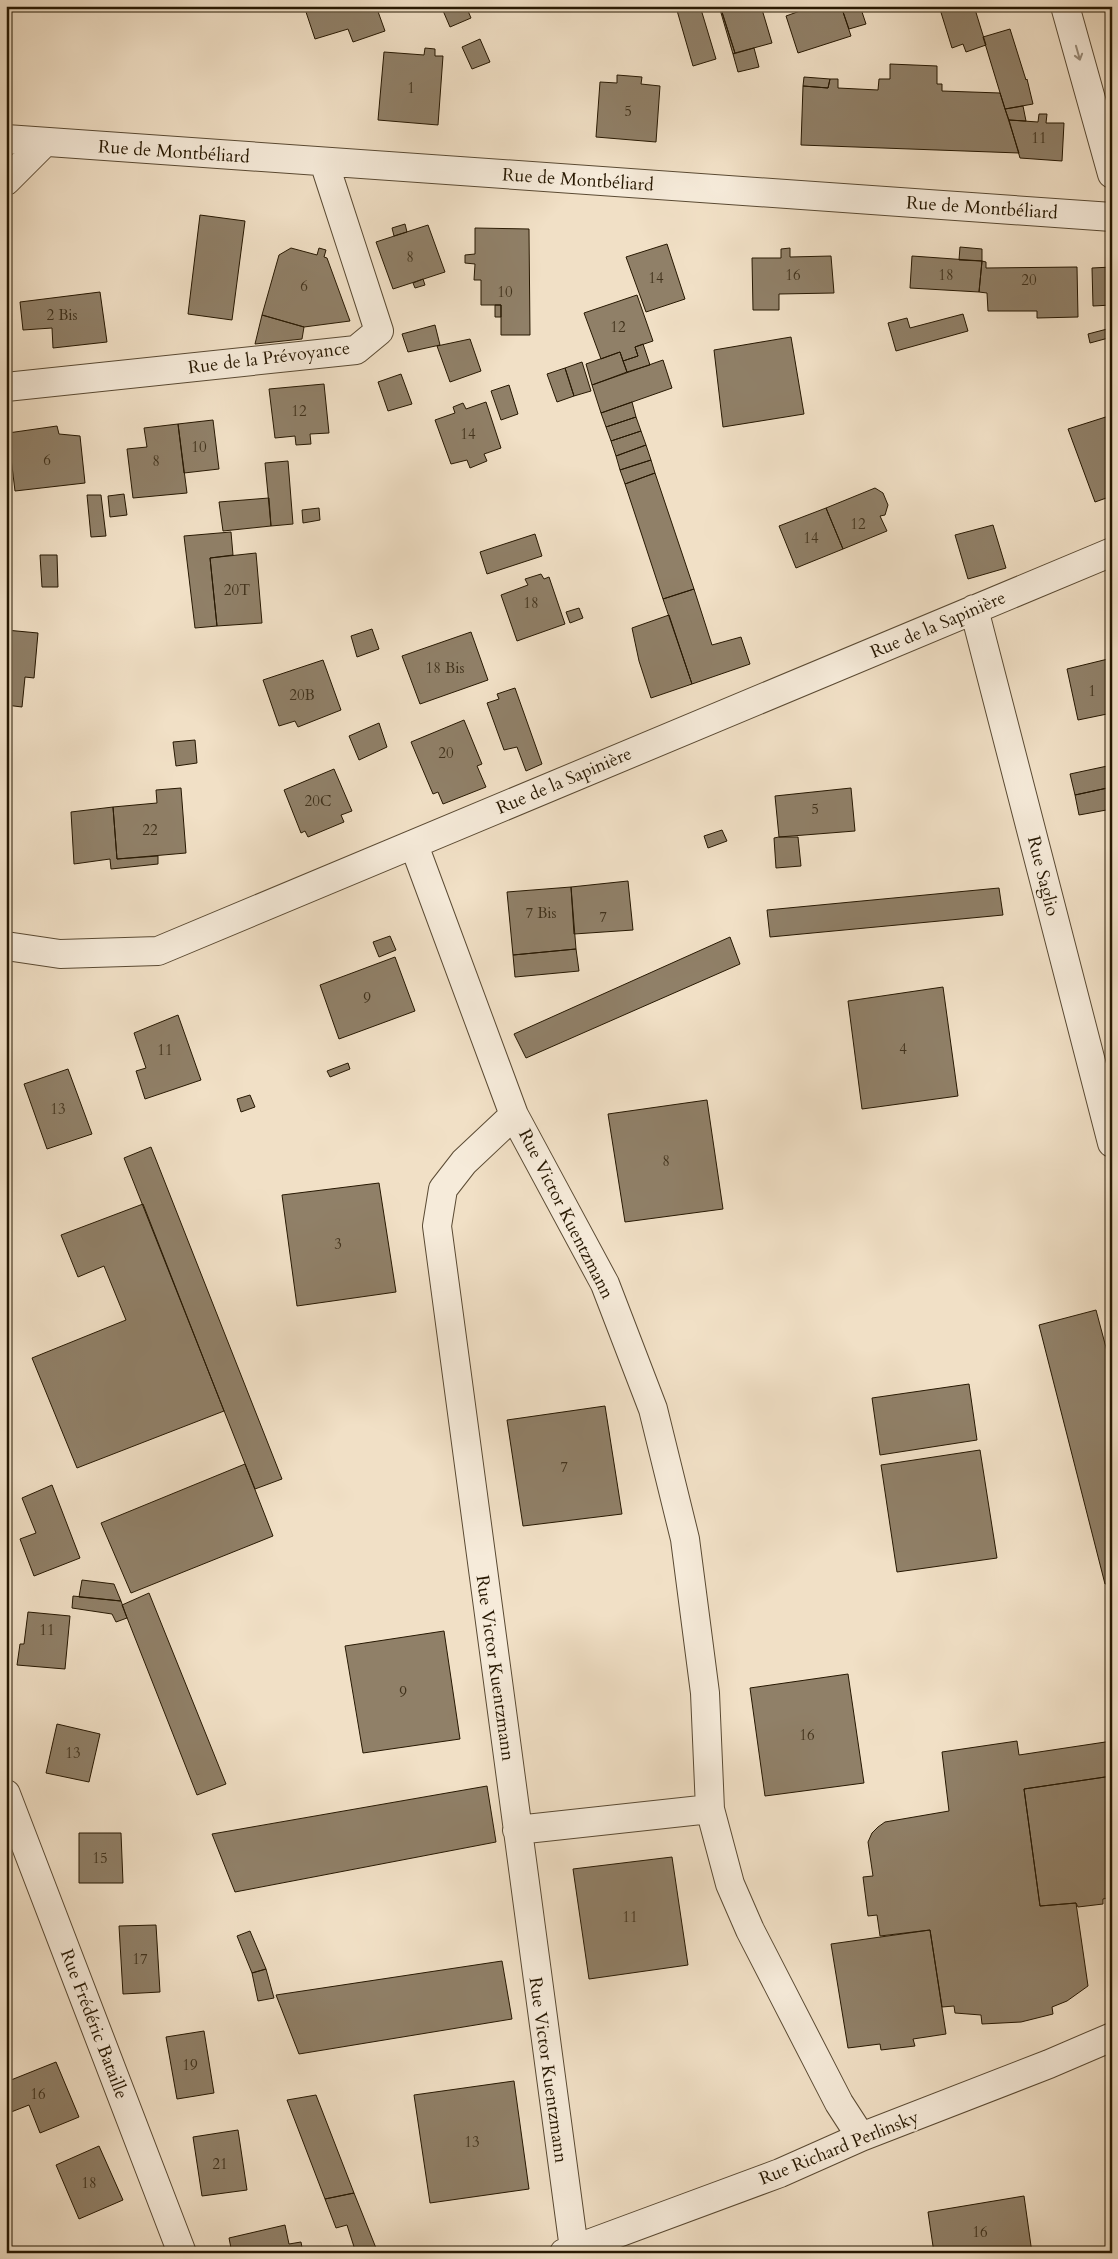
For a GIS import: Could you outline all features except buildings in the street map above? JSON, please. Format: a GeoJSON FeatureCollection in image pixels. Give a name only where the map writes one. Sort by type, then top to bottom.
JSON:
{"type":"FeatureCollection","features":[{"type":"Feature","properties":{"kind":"street"},"geometry":{"type":"LineString","coordinates":[[1065,6],[1105,114],[1112,174]]}},
{"type":"Feature","properties":{"kind":"street","name":"Rue de Montbéliard"},"geometry":{"type":"LineString","coordinates":[[6,140],[1112,216]]}},
{"type":"Feature","properties":{"kind":"street"},"geometry":{"type":"LineString","coordinates":[[6,181],[44,142]]}},
{"type":"Feature","properties":{"kind":"street","name":"Rue de la Prévoyance"},"geometry":{"type":"LineString","coordinates":[[6,386],[356,350],[379,331],[324,162]]}},
{"type":"Feature","properties":{"kind":"street","name":"Rue de la Sapinière"},"geometry":{"type":"LineString","coordinates":[[6,946],[60,954],[158,951],[1112,552]]}},
{"type":"Feature","properties":{"kind":"street","name":"Rue Saglio"},"geometry":{"type":"LineString","coordinates":[[974,609],[1112,1143]]}},
{"type":"Feature","properties":{"kind":"street","name":"Rue Victor Kuentzmann"},"geometry":{"type":"LineString","coordinates":[[414,845],[514,1115],[605,1284],[652,1409],[685,1539],[704,1693],[710,1809],[730,1884],[750,1930],[839,2103],[861,2137]]}},
{"type":"Feature","properties":{"kind":"street","name":"Rue Victor Kuentzmann"},"geometry":{"type":"LineString","coordinates":[[514,1115],[464,1162],[443,1189],[437,1226],[569,2251]]}},
{"type":"Feature","properties":{"kind":"street","name":"Rue Frédéric Bataille"},"geometry":{"type":"LineString","coordinates":[[6,1794],[182,2253]]}},
{"type":"Feature","properties":{"kind":"street"},"geometry":{"type":"LineString","coordinates":[[516,1830],[710,1809]]}},
{"type":"Feature","properties":{"kind":"street","name":"Rue Richard Perlinsky"},"geometry":{"type":"LineString","coordinates":[[569,2251],[780,2172],[861,2137],[987,2089],[1112,2037]]}}]}
